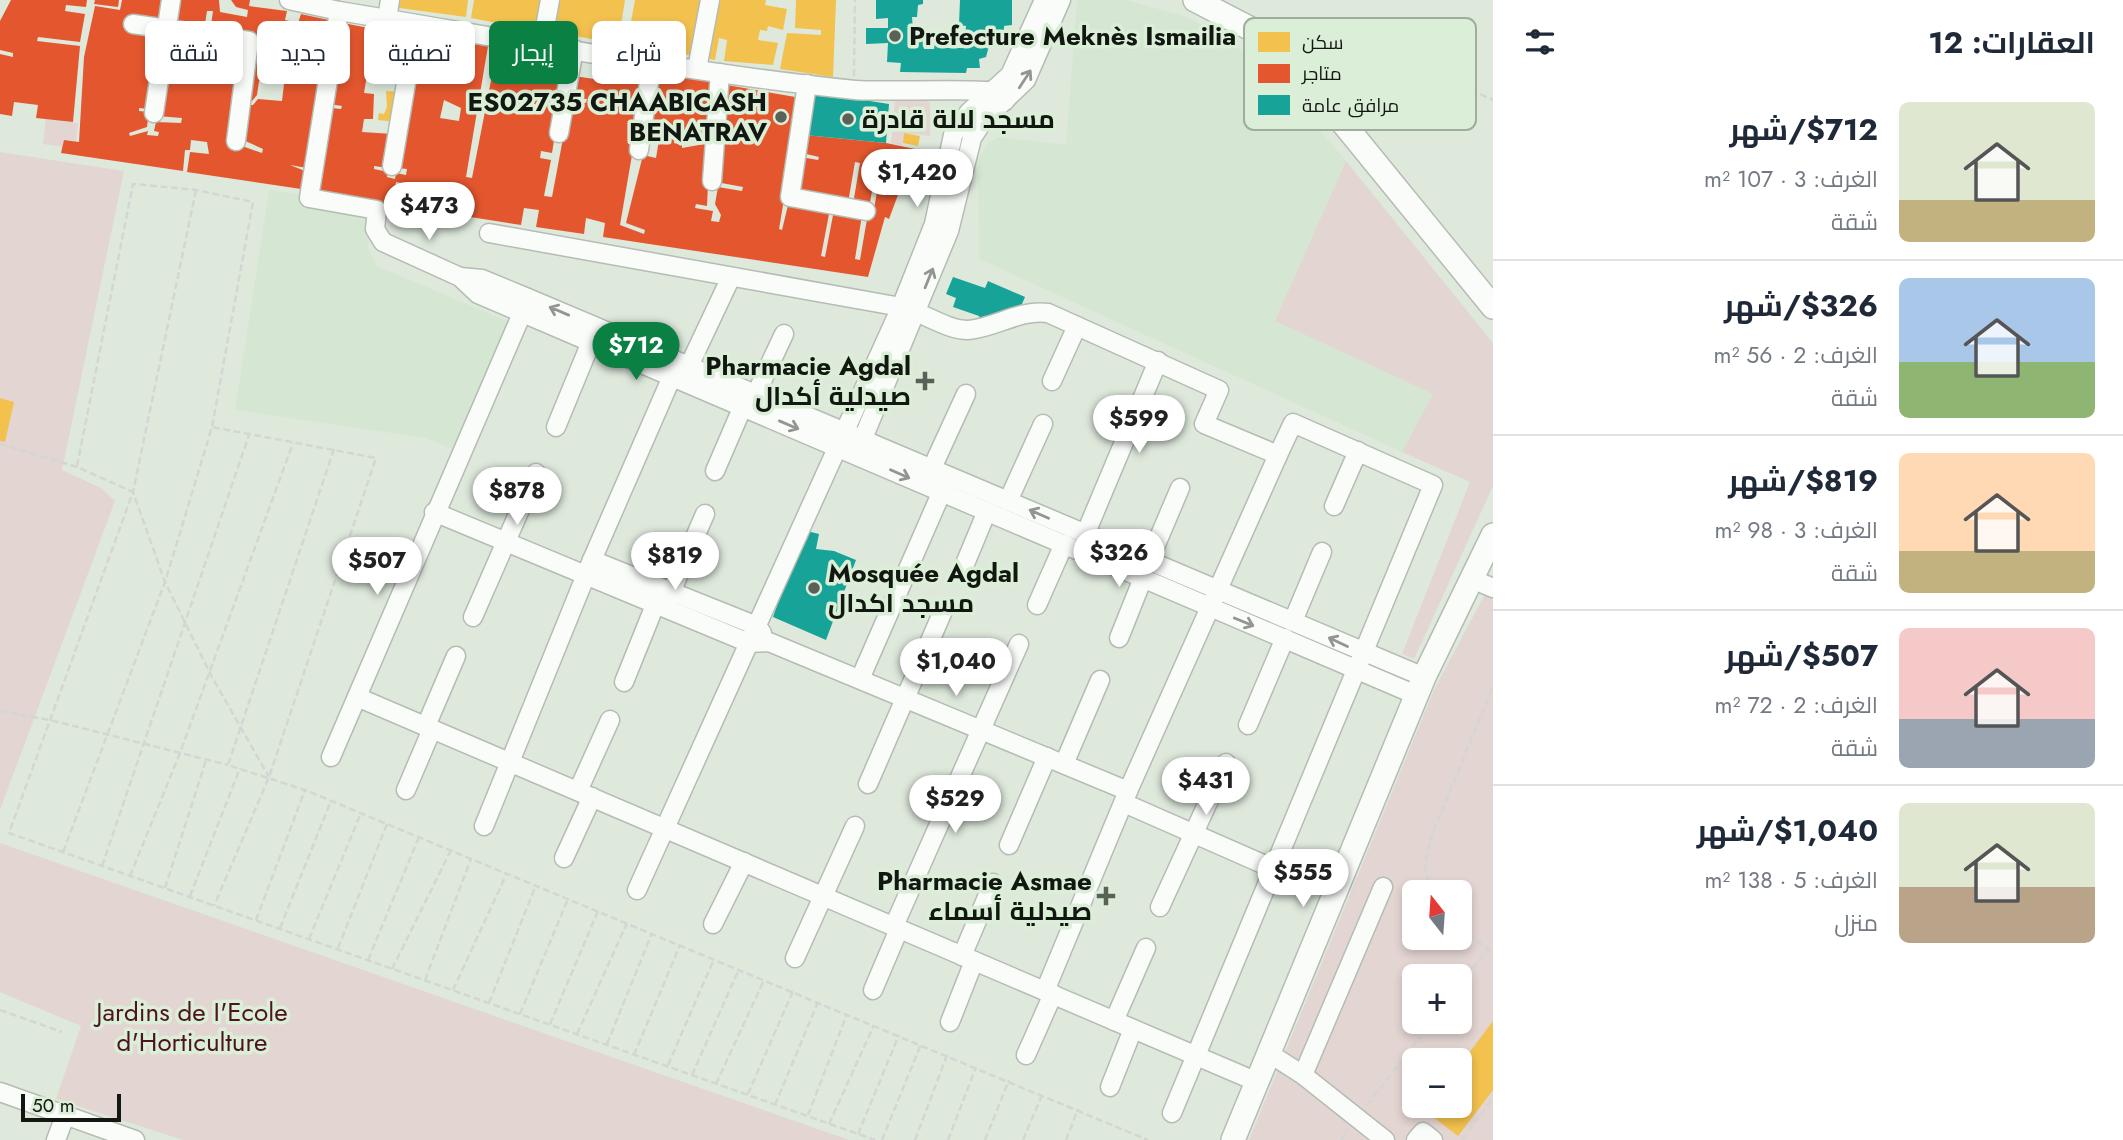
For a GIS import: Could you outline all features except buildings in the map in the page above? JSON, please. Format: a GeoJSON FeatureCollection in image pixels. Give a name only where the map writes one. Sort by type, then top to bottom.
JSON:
{"type":"FeatureCollection","features":[{"type":"Feature","properties":{"kind":"main road"},"geometry":{"type":"LineString","coordinates":[[1195,0],[1244,25]]}},
{"type":"Feature","properties":{"kind":"main road"},"geometry":{"type":"LineString","coordinates":[[1226,0],[1256,18]]}},
{"type":"Feature","properties":{"kind":"main road"},"geometry":{"type":"LineString","coordinates":[[1349,130],[1493,307]]}},
{"type":"Feature","properties":{"kind":"main road"},"geometry":{"type":"LineString","coordinates":[[1367,130],[1493,286]]}},
{"type":"Feature","properties":{"kind":"main road"},"geometry":{"type":"LineString","coordinates":[[1233,1140],[1266,1052],[1420,686],[1493,535]]}},
{"type":"Feature","properties":{"kind":"street"},"geometry":{"type":"LineString","coordinates":[[167,21],[171,0]]}},
{"type":"Feature","properties":{"kind":"street"},"geometry":{"type":"LineString","coordinates":[[289,0],[399,21]]}},
{"type":"Feature","properties":{"kind":"street"},"geometry":{"type":"LineString","coordinates":[[387,19],[390,0]]}},
{"type":"Feature","properties":{"kind":"street"},"geometry":{"type":"LineString","coordinates":[[546,21],[550,0]]}},
{"type":"Feature","properties":{"kind":"street"},"geometry":{"type":"LineString","coordinates":[[697,69],[710,0]]}},
{"type":"Feature","properties":{"kind":"street"},"geometry":{"type":"LineString","coordinates":[[637,890],[841,439],[948,231],[969,144],[1018,62],[1044,0]]}},
{"type":"Feature","properties":{"kind":"street"},"geometry":{"type":"LineString","coordinates":[[686,67],[854,89],[964,92],[997,99],[1026,80],[1061,0]]}},
{"type":"Feature","properties":{"kind":"street"},"geometry":{"type":"LineString","coordinates":[[339,11],[309,198],[377,210],[375,229],[383,242],[460,277],[482,279],[591,342],[680,368]]}},
{"type":"Feature","properties":{"kind":"street"},"geometry":{"type":"LineString","coordinates":[[133,23],[145,25]]}},
{"type":"Feature","properties":{"kind":"street"},"geometry":{"type":"LineString","coordinates":[[236,141],[249,41],[243,40]]}},
{"type":"Feature","properties":{"kind":"street"},"geometry":{"type":"LineString","coordinates":[[712,181],[720,73]]}},
{"type":"Feature","properties":{"kind":"street"},"geometry":{"type":"LineString","coordinates":[[154,113],[158,84]]}},
{"type":"Feature","properties":{"kind":"street"},"geometry":{"type":"LineString","coordinates":[[392,166],[406,84]]}},
{"type":"Feature","properties":{"kind":"street"},"geometry":{"type":"LineString","coordinates":[[559,133],[568,84]]}},
{"type":"Feature","properties":{"kind":"street"},"geometry":{"type":"LineString","coordinates":[[639,150],[649,84]]}},
{"type":"Feature","properties":{"kind":"street"},"geometry":{"type":"LineString","coordinates":[[807,84],[790,197],[866,211]]}},
{"type":"Feature","properties":{"kind":"street"},"geometry":{"type":"LineString","coordinates":[[489,233],[909,308],[965,330],[991,326],[1036,312],[1077,326],[1219,390],[1205,424],[1278,455]]}},
{"type":"Feature","properties":{"kind":"street"},"geometry":{"type":"LineString","coordinates":[[484,826],[589,568],[680,368],[731,278]]}},
{"type":"Feature","properties":{"kind":"street"},"geometry":{"type":"LineString","coordinates":[[525,305],[680,368],[860,447],[941,479],[1009,501],[1293,621],[1359,660]]}},
{"type":"Feature","properties":{"kind":"street"},"geometry":{"type":"LineString","coordinates":[[331,757],[525,305]]}},
{"type":"Feature","properties":{"kind":"street"},"geometry":{"type":"LineString","coordinates":[[860,447],[909,308]]}},
{"type":"Feature","properties":{"kind":"street"},"geometry":{"type":"LineString","coordinates":[[1052,381],[1077,326]]}},
{"type":"Feature","properties":{"kind":"street"},"geometry":{"type":"LineString","coordinates":[[715,471],[784,334]]}},
{"type":"Feature","properties":{"kind":"street"},"geometry":{"type":"LineString","coordinates":[[556,427],[591,342]]}},
{"type":"Feature","properties":{"kind":"street"},"geometry":{"type":"LineString","coordinates":[[1085,534],[1158,361]]}},
{"type":"Feature","properties":{"kind":"street"},"geometry":{"type":"LineString","coordinates":[[860,679],[941,479],[966,394]]}},
{"type":"Feature","properties":{"kind":"street"},"geometry":{"type":"LineString","coordinates":[[1026,1055],[1126,797],[1293,423],[1433,485],[1172,1113]]}},
{"type":"Feature","properties":{"kind":"street"},"geometry":{"type":"LineString","coordinates":[[1009,501],[1043,424]]}},
{"type":"Feature","properties":{"kind":"street"},"geometry":{"type":"LineString","coordinates":[[860,447],[941,479],[987,511],[1210,608],[1285,638],[1359,660],[1420,686]]}},
{"type":"Feature","properties":{"kind":"street"},"geometry":{"type":"LineString","coordinates":[[1334,506],[1359,451]]}},
{"type":"Feature","properties":{"kind":"street"},"geometry":{"type":"LineString","coordinates":[[474,617],[504,542],[536,473]]}},
{"type":"Feature","properties":{"kind":"street"},"geometry":{"type":"LineString","coordinates":[[1149,561],[1180,488]]}},
{"type":"Feature","properties":{"kind":"street"},"geometry":{"type":"LineString","coordinates":[[962,571],[987,511]]}},
{"type":"Feature","properties":{"kind":"street"},"geometry":{"type":"LineString","coordinates":[[434,512],[504,542],[671,591],[757,626],[769,642]]}},
{"type":"Feature","properties":{"kind":"street"},"geometry":{"type":"LineString","coordinates":[[624,682],[659,607],[671,591],[705,514]]}},
{"type":"Feature","properties":{"kind":"street"},"geometry":{"type":"LineString","coordinates":[[1037,605],[1064,544]]}},
{"type":"Feature","properties":{"kind":"street"},"geometry":{"type":"LineString","coordinates":[[1293,621],[1322,552]]}},
{"type":"Feature","properties":{"kind":"street"},"geometry":{"type":"LineString","coordinates":[[589,568],[659,607],[749,643],[769,642],[1056,760],[1194,833],[1306,883]]}},
{"type":"Feature","properties":{"kind":"street"},"geometry":{"type":"LineString","coordinates":[[1119,638],[1143,578]]}},
{"type":"Feature","properties":{"kind":"street"},"geometry":{"type":"LineString","coordinates":[[1472,579],[1493,588]]}},
{"type":"Feature","properties":{"kind":"street"},"geometry":{"type":"LineString","coordinates":[[868,784],[943,611]]}},
{"type":"Feature","properties":{"kind":"street"},"geometry":{"type":"LineString","coordinates":[[1248,725],[1285,638]]}},
{"type":"Feature","properties":{"kind":"street"},"geometry":{"type":"LineString","coordinates":[[873,990],[980,729],[1019,645]]}},
{"type":"Feature","properties":{"kind":"street"},"geometry":{"type":"LineString","coordinates":[[406,790],[456,656]]}},
{"type":"Feature","properties":{"kind":"street"},"geometry":{"type":"LineString","coordinates":[[1009,845],[1100,680]]}},
{"type":"Feature","properties":{"kind":"street"},"geometry":{"type":"LineString","coordinates":[[357,697],[1255,1081]]}},
{"type":"Feature","properties":{"kind":"street"},"geometry":{"type":"LineString","coordinates":[[565,858],[610,720]]}},
{"type":"Feature","properties":{"kind":"street"},"geometry":{"type":"LineString","coordinates":[[1160,907],[1226,763]]}},
{"type":"Feature","properties":{"kind":"street"},"geometry":{"type":"LineString","coordinates":[[795,958],[855,826]]}},
{"type":"Feature","properties":{"kind":"street"},"geometry":{"type":"LineString","coordinates":[[713,924],[744,862]]}},
{"type":"Feature","properties":{"kind":"street"},"geometry":{"type":"LineString","coordinates":[[950,1023],[993,883]]}},
{"type":"Feature","properties":{"kind":"street"},"geometry":{"type":"LineString","coordinates":[[1303,1075],[1383,887]]}},
{"type":"Feature","properties":{"kind":"street"},"geometry":{"type":"LineString","coordinates":[[1114,1021],[1146,948]]}},
{"type":"Feature","properties":{"kind":"street"},"geometry":{"type":"LineString","coordinates":[[1110,1087],[1133,1028]]}},
{"type":"Feature","properties":{"kind":"street"},"geometry":{"type":"LineString","coordinates":[[1266,1052],[1303,1075],[1385,1140]]}},
{"type":"Feature","properties":{"kind":"street"},"geometry":{"type":"LineString","coordinates":[[0,1092],[135,1140]]}},
{"type":"Feature","properties":{"kind":"street"},"geometry":{"type":"LineString","coordinates":[[57,1140],[65,1116]]}},
{"type":"Feature","properties":{"kind":"street"},"geometry":{"type":"LineString","coordinates":[[1416,1140],[1423,1132],[1433,1140]]}},
{"type":"Feature","properties":{"kind":"path"},"geometry":{"type":"LineString","coordinates":[[854,89],[855,0]]}},
{"type":"Feature","properties":{"kind":"path"},"geometry":{"type":"LineString","coordinates":[[1476,92],[1493,100]]}},
{"type":"Feature","properties":{"kind":"path"},"geometry":{"type":"LineString","coordinates":[[63,852],[165,582],[212,427],[253,202],[196,190],[133,184],[77,467]]}},
{"type":"Feature","properties":{"kind":"path"},"geometry":{"type":"LineString","coordinates":[[196,190],[133,492],[9,833],[875,1140]]}},
{"type":"Feature","properties":{"kind":"path"},"geometry":{"type":"LineString","coordinates":[[212,427],[376,458],[270,777],[214,906]]}},
{"type":"Feature","properties":{"kind":"path"},"geometry":{"type":"LineString","coordinates":[[102,866],[146,745],[250,434]]}},
{"type":"Feature","properties":{"kind":"path"},"geometry":{"type":"LineString","coordinates":[[130,876],[180,753],[293,442]]}},
{"type":"Feature","properties":{"kind":"path"},"geometry":{"type":"LineString","coordinates":[[0,444],[77,467],[133,492],[165,582],[209,671],[270,777]]}},
{"type":"Feature","properties":{"kind":"path"},"geometry":{"type":"LineString","coordinates":[[228,765],[334,449]]}},
{"type":"Feature","properties":{"kind":"path"},"geometry":{"type":"LineString","coordinates":[[1426,880],[1428,847],[1493,686]]}},
{"type":"Feature","properties":{"kind":"path"},"geometry":{"type":"LineString","coordinates":[[0,711],[50,720],[240,768],[305,790],[1009,1080],[1148,1140]]}},
{"type":"Feature","properties":{"kind":"path"},"geometry":{"type":"LineString","coordinates":[[165,888],[206,760]]}},
{"type":"Feature","properties":{"kind":"path"},"geometry":{"type":"LineString","coordinates":[[190,897],[240,768]]}},
{"type":"Feature","properties":{"kind":"path"},"geometry":{"type":"LineString","coordinates":[[256,920],[305,790]]}},
{"type":"Feature","properties":{"kind":"path"},"geometry":{"type":"LineString","coordinates":[[279,929],[331,801]]}},
{"type":"Feature","properties":{"kind":"path"},"geometry":{"type":"LineString","coordinates":[[309,939],[361,813]]}},
{"type":"Feature","properties":{"kind":"path"},"geometry":{"type":"LineString","coordinates":[[337,949],[387,824]]}},
{"type":"Feature","properties":{"kind":"path"},"geometry":{"type":"LineString","coordinates":[[368,960],[419,837]]}},
{"type":"Feature","properties":{"kind":"path"},"geometry":{"type":"LineString","coordinates":[[392,969],[451,850]]}},
{"type":"Feature","properties":{"kind":"path"},"geometry":{"type":"LineString","coordinates":[[424,980],[471,859]]}},
{"type":"Feature","properties":{"kind":"path"},"geometry":{"type":"LineString","coordinates":[[453,990],[507,873]]}},
{"type":"Feature","properties":{"kind":"path"},"geometry":{"type":"LineString","coordinates":[[489,1003],[536,885]]}},
{"type":"Feature","properties":{"kind":"path"},"geometry":{"type":"LineString","coordinates":[[520,1014],[568,899]]}},
{"type":"Feature","properties":{"kind":"path"},"geometry":{"type":"LineString","coordinates":[[550,1025],[598,911]]}},
{"type":"Feature","properties":{"kind":"path"},"geometry":{"type":"LineString","coordinates":[[577,1034],[627,923]]}},
{"type":"Feature","properties":{"kind":"path"},"geometry":{"type":"LineString","coordinates":[[607,1045],[652,933]]}},
{"type":"Feature","properties":{"kind":"path"},"geometry":{"type":"LineString","coordinates":[[1472,937],[1493,953]]}},
{"type":"Feature","properties":{"kind":"path"},"geometry":{"type":"LineString","coordinates":[[634,1055],[680,945]]}},
{"type":"Feature","properties":{"kind":"path"},"geometry":{"type":"LineString","coordinates":[[1472,970],[1488,949]]}},
{"type":"Feature","properties":{"kind":"path"},"geometry":{"type":"LineString","coordinates":[[667,1066],[714,959]]}},
{"type":"Feature","properties":{"kind":"path"},"geometry":{"type":"LineString","coordinates":[[692,1075],[739,969]]}},
{"type":"Feature","properties":{"kind":"path"},"geometry":{"type":"LineString","coordinates":[[716,1084],[764,980]]}},
{"type":"Feature","properties":{"kind":"path"},"geometry":{"type":"LineString","coordinates":[[748,1095],[793,991]]}},
{"type":"Feature","properties":{"kind":"path"},"geometry":{"type":"LineString","coordinates":[[775,1105],[818,1002]]}},
{"type":"Feature","properties":{"kind":"path"},"geometry":{"type":"LineString","coordinates":[[0,1010],[62,1032]]}},
{"type":"Feature","properties":{"kind":"path"},"geometry":{"type":"LineString","coordinates":[[808,1116],[847,1014]]}},
{"type":"Feature","properties":{"kind":"path"},"geometry":{"type":"LineString","coordinates":[[829,1124],[874,1025]]}},
{"type":"Feature","properties":{"kind":"path"},"geometry":{"type":"LineString","coordinates":[[1340,1140],[1423,1034]]}},
{"type":"Feature","properties":{"kind":"path"},"geometry":{"type":"LineString","coordinates":[[858,1134],[898,1035]]}},
{"type":"Feature","properties":{"kind":"path"},"geometry":{"type":"LineString","coordinates":[[882,1140],[922,1044]]}},
{"type":"Feature","properties":{"kind":"path"},"geometry":{"type":"LineString","coordinates":[[915,1140],[947,1055]]}},
{"type":"Feature","properties":{"kind":"path"},"geometry":{"type":"LineString","coordinates":[[948,1140],[976,1067]]}},
{"type":"Feature","properties":{"kind":"path"},"geometry":{"type":"LineString","coordinates":[[985,1140],[1009,1080]]}},
{"type":"Feature","properties":{"kind":"path"},"geometry":{"type":"LineString","coordinates":[[1023,1140],[1042,1094]]}},
{"type":"Feature","properties":{"kind":"path"},"geometry":{"type":"LineString","coordinates":[[1462,1140],[1493,1098]]}},
{"type":"Feature","properties":{"kind":"path"},"geometry":{"type":"LineString","coordinates":[[1066,1140],[1078,1109]]}},
{"type":"Feature","properties":{"kind":"shaded area"},"geometry":{"type":"Polygon","coordinates":[[[1077,0],[1127,0],[1190,18],[1244,52],[1244,130],[1320,130],[1346,161],[1275,321],[1433,394],[1402,452],[979,259],[978,160],[988,143],[999,137],[1066,145],[1077,0]]]}},
{"type":"Feature","properties":{"kind":"shaded area"},"geometry":{"type":"Polygon","coordinates":[[[269,190],[306,195],[371,211],[368,247],[377,266],[507,321],[453,449],[425,438],[235,410],[269,190]]]}},
{"type":"Feature","properties":{"kind":"green space"},"geometry":{"type":"Polygon","coordinates":[[[895,100],[925,100],[930,103],[930,136],[905,133],[902,145],[891,143],[895,100]]]}},
{"type":"Feature","properties":{"kind":"green space"},"geometry":{"type":"Polygon","coordinates":[[[46,119],[78,123],[76,141],[64,140],[63,147],[43,144],[46,119]]]}},
{"type":"Feature","properties":{"kind":"green space"},"geometry":{"type":"Polygon","coordinates":[[[0,152],[124,171],[62,470],[101,488],[115,501],[0,810],[0,152]]]}},
{"type":"Feature","properties":{"kind":"green space"},"geometry":{"type":"Polygon","coordinates":[[[1346,161],[1493,343],[1493,486],[1414,659],[1402,654],[1470,482],[1402,452],[1433,394],[1275,321],[1346,161]]]}},
{"type":"Feature","properties":{"kind":"green space"},"geometry":{"type":"Polygon","coordinates":[[[1493,579],[1493,1140],[1249,1140],[1434,690],[1493,579]]]}},
{"type":"Feature","properties":{"kind":"green space","name":"Jardins de I'Ecole d'Horticulture"},"geometry":{"type":"Polygon","coordinates":[[[0,843],[849,1140],[183,1140],[56,1099],[81,1026],[0,992],[0,843]]]}},
{"type":"Feature","properties":{"kind":"place","name":"Prefecture Meknès Ismailia"},"geometry":{"type":"Point","coordinates":[895,36]}},
{"type":"Feature","properties":{"kind":"place","name":"ES02735 CHAABICASH BENATRAV"},"geometry":{"type":"Point","coordinates":[781,117]}},
{"type":"Feature","properties":{"kind":"place","name":"مسجد لالة قادرة"},"geometry":{"type":"Point","coordinates":[848,119]}},
{"type":"Feature","properties":{"kind":"place","name":"Pharmacie Agdal صيدلية أكدال"},"geometry":{"type":"Point","coordinates":[925,381]}},
{"type":"Feature","properties":{"kind":"place","name":"Mosquée Agdal مسجد اكدال"},"geometry":{"type":"Point","coordinates":[814,588]}},
{"type":"Feature","properties":{"kind":"place","name":"Pharmacie Asmae صيدلية أسماء"},"geometry":{"type":"Point","coordinates":[1106,896]}}]}
